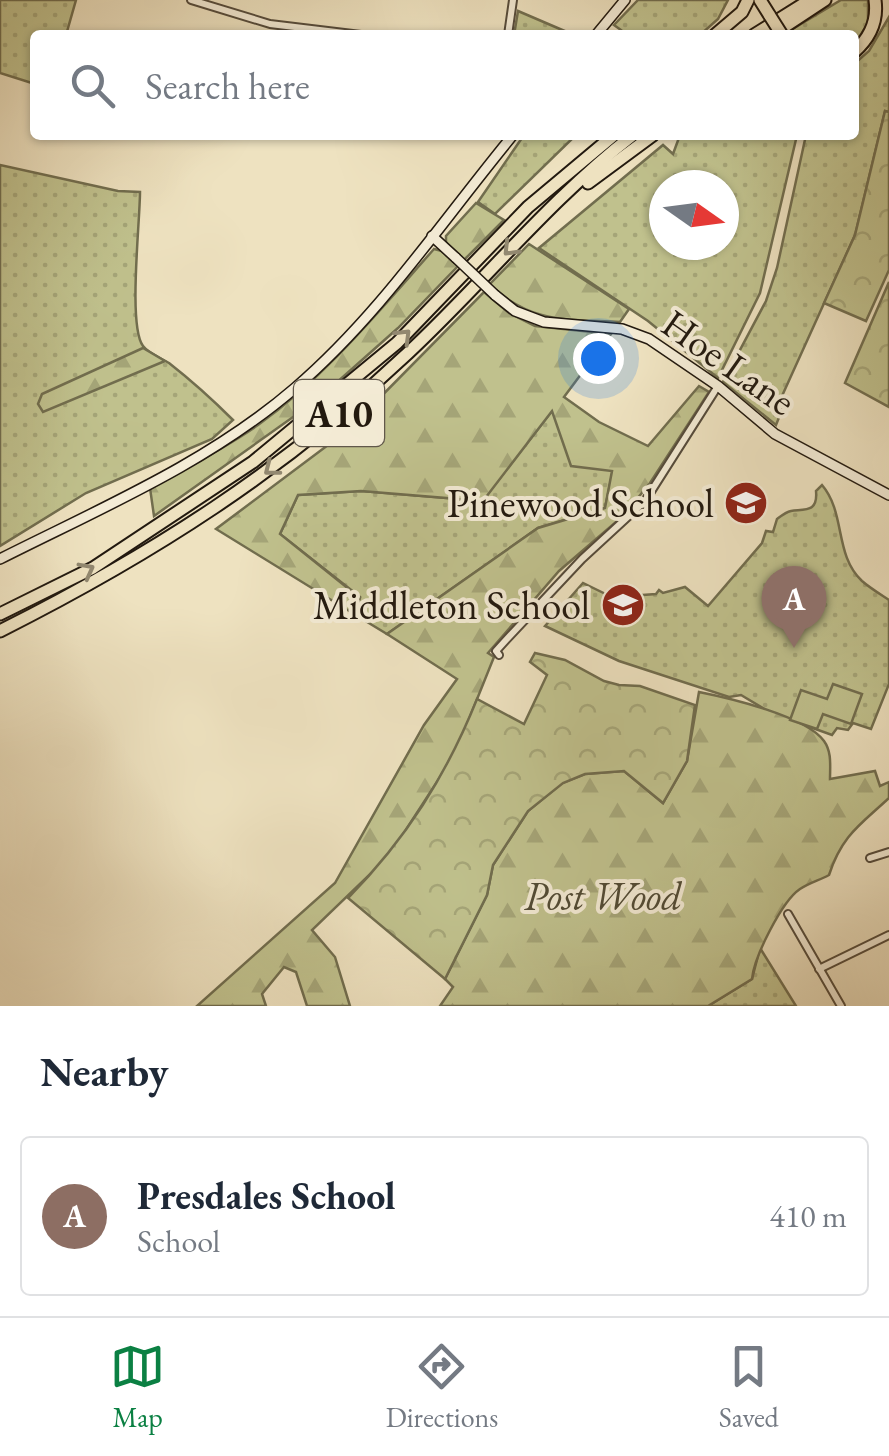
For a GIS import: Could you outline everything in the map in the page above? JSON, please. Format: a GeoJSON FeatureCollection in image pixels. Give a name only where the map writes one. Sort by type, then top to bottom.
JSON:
{"type":"FeatureCollection","features":[{"type":"Feature","properties":{"kind":"highway"},"geometry":{"type":"LineString","coordinates":[[721,30],[742,12],[748,0]]}},
{"type":"Feature","properties":{"kind":"highway"},"geometry":{"type":"LineString","coordinates":[[760,0],[779,30]]}},
{"type":"Feature","properties":{"kind":"highway"},"geometry":{"type":"LineString","coordinates":[[762,30],[810,0]]}},
{"type":"Feature","properties":{"kind":"highway"},"geometry":{"type":"LineString","coordinates":[[780,30],[826,0]]}},
{"type":"Feature","properties":{"kind":"highway"},"geometry":{"type":"LineString","coordinates":[[875,0],[876,19]]}},
{"type":"Feature","properties":{"kind":"highway"},"geometry":{"type":"LineString","coordinates":[[859,47],[888,0]]}},
{"type":"Feature","properties":{"kind":"highway"},"geometry":{"type":"LineString","coordinates":[[528,207],[596,140]]}},
{"type":"Feature","properties":{"kind":"highway","name":"A10"},"geometry":{"type":"LineString","coordinates":[[0,614],[93,568],[253,462],[397,342],[528,207],[608,140]]}},
{"type":"Feature","properties":{"kind":"highway","name":"A10"},"geometry":{"type":"LineString","coordinates":[[0,631],[100,581],[264,476],[410,352],[538,220],[626,140]]}},
{"type":"Feature","properties":{"kind":"highway"},"geometry":{"type":"LineString","coordinates":[[538,220],[646,140]]}},
{"type":"Feature","properties":{"kind":"main road"},"geometry":{"type":"LineString","coordinates":[[600,30],[625,0]]}},
{"type":"Feature","properties":{"kind":"main road"},"geometry":{"type":"LineString","coordinates":[[0,559],[169,474],[270,409],[356,329],[509,140]]}},
{"type":"Feature","properties":{"kind":"main road","name":"Hoe Lane"},"geometry":{"type":"LineString","coordinates":[[432,236],[515,311],[544,322],[639,334],[718,386],[775,434],[889,496]]}},
{"type":"Feature","properties":{"kind":"street"},"geometry":{"type":"LineString","coordinates":[[190,0],[270,24],[320,30]]}},
{"type":"Feature","properties":{"kind":"street"},"geometry":{"type":"LineString","coordinates":[[509,30],[512,0]]}},
{"type":"Feature","properties":{"kind":"street"},"geometry":{"type":"LineString","coordinates":[[502,140],[505,145]]}},
{"type":"Feature","properties":{"kind":"street"},"geometry":{"type":"LineString","coordinates":[[499,655],[496,651],[582,559],[645,501],[718,386]]}},
{"type":"Feature","properties":{"kind":"street"},"geometry":{"type":"LineString","coordinates":[[870,858],[889,852]]}},
{"type":"Feature","properties":{"kind":"street"},"geometry":{"type":"LineString","coordinates":[[788,914],[841,1006]]}},
{"type":"Feature","properties":{"kind":"street"},"geometry":{"type":"LineString","coordinates":[[819,968],[889,935]]}},
{"type":"Feature","properties":{"kind":"green space"},"geometry":{"type":"Polygon","coordinates":[[[0,0],[76,0],[67,30],[30,30],[30,82],[0,73],[0,0]]]}},
{"type":"Feature","properties":{"kind":"green space"},"geometry":{"type":"Polygon","coordinates":[[[638,0],[728,0],[718,19],[706,30],[621,30],[614,25],[638,0]]]}},
{"type":"Feature","properties":{"kind":"green space"},"geometry":{"type":"Polygon","coordinates":[[[841,0],[868,0],[868,23],[859,38],[859,30],[791,30],[841,0]]]}},
{"type":"Feature","properties":{"kind":"green space"},"geometry":{"type":"Polygon","coordinates":[[[518,11],[562,30],[515,30],[518,11]]]}},
{"type":"Feature","properties":{"kind":"green space"},"geometry":{"type":"Polygon","coordinates":[[[889,17],[889,112],[885,111],[855,235],[777,407],[782,410],[776,425],[723,382],[766,301],[805,140],[859,140],[859,60],[869,51],[889,17]]]}},
{"type":"Feature","properties":{"kind":"green space"},"geometry":{"type":"Polygon","coordinates":[[[885,111],[889,112],[889,270],[866,321],[824,303],[855,235],[885,111]]]}},
{"type":"Feature","properties":{"kind":"green space"},"geometry":{"type":"Polygon","coordinates":[[[521,140],[571,140],[495,214],[478,202],[521,140]]]}},
{"type":"Feature","properties":{"kind":"green space"},"geometry":{"type":"Polygon","coordinates":[[[678,140],[796,140],[760,293],[718,378],[648,321],[539,248],[663,145],[673,154],[678,140]]]}},
{"type":"Feature","properties":{"kind":"green space"},"geometry":{"type":"Polygon","coordinates":[[[0,165],[118,191],[140,192],[135,296],[143,346],[202,390],[233,420],[212,439],[86,493],[0,546],[0,165]]]}},
{"type":"Feature","properties":{"kind":"green space"},"geometry":{"type":"Polygon","coordinates":[[[476,203],[504,220],[464,260],[446,243],[446,236],[476,203]]]}},
{"type":"Feature","properties":{"kind":"green space"},"geometry":{"type":"Polygon","coordinates":[[[529,244],[629,309],[620,322],[535,313],[489,285],[529,244]]]}},
{"type":"Feature","properties":{"kind":"green space"},"geometry":{"type":"Polygon","coordinates":[[[434,249],[458,266],[398,328],[317,400],[154,516],[150,488],[232,442],[283,406],[350,342],[434,249]]]}},
{"type":"Feature","properties":{"kind":"green space"},"geometry":{"type":"Polygon","coordinates":[[[889,282],[889,407],[845,383],[889,282]]]}},
{"type":"Feature","properties":{"kind":"green space"},"geometry":{"type":"Polygon","coordinates":[[[484,292],[509,313],[535,326],[611,334],[564,397],[599,422],[648,446],[699,386],[709,392],[650,483],[623,516],[559,571],[488,653],[494,657],[455,754],[389,856],[312,930],[335,957],[350,1006],[307,1006],[296,972],[284,967],[262,994],[266,1006],[197,1006],[335,883],[424,725],[457,679],[387,634],[538,528],[605,508],[612,471],[571,466],[552,411],[483,501],[361,491],[298,495],[280,534],[360,598],[354,614],[216,529],[348,430],[484,292]]]}},
{"type":"Feature","properties":{"kind":"green space"},"geometry":{"type":"Polygon","coordinates":[[[143,348],[165,361],[43,412],[38,404],[42,394],[143,348]]]}},
{"type":"Feature","properties":{"kind":"green space"},"geometry":{"type":"Polygon","coordinates":[[[552,411],[613,470],[605,508],[538,528],[387,634],[354,614],[360,597],[280,534],[298,495],[361,491],[482,501],[552,411]]]}},
{"type":"Feature","properties":{"kind":"green space"},"geometry":{"type":"Polygon","coordinates":[[[822,485],[834,508],[853,571],[889,600],[889,684],[871,729],[853,723],[848,730],[837,728],[832,735],[771,713],[741,695],[729,697],[619,661],[545,626],[583,583],[624,603],[629,596],[685,587],[708,606],[762,543],[766,531],[773,532],[777,519],[813,506],[816,491],[822,485]]]}},
{"type":"Feature","properties":{"kind":"green space"},"geometry":{"type":"Polygon","coordinates":[[[535,653],[565,660],[604,681],[640,686],[695,705],[687,761],[663,803],[624,771],[585,774],[563,783],[528,811],[493,865],[487,895],[445,979],[348,898],[423,805],[477,699],[524,724],[547,675],[530,662],[535,653]]]}},
{"type":"Feature","properties":{"kind":"green space"},"geometry":{"type":"Polygon","coordinates":[[[833,684],[862,694],[851,724],[823,714],[817,729],[790,720],[801,690],[827,699],[833,684]]]}},
{"type":"Feature","properties":{"kind":"green space","name":"Post Wood"},"geometry":{"type":"Polygon","coordinates":[[[699,692],[766,709],[815,732],[828,750],[830,779],[875,771],[880,786],[889,782],[889,798],[846,840],[829,875],[800,889],[785,905],[763,944],[752,979],[708,1006],[440,1006],[453,987],[445,979],[487,895],[493,865],[528,811],[562,783],[585,774],[624,771],[663,803],[687,761],[699,692]]]}},
{"type":"Feature","properties":{"kind":"green space"},"geometry":{"type":"Polygon","coordinates":[[[760,948],[796,1006],[708,1006],[752,979],[760,948]]]}},
{"type":"Feature","properties":{"kind":"place","name":"Pinewood School"},"geometry":{"type":"Point","coordinates":[746,503]}},
{"type":"Feature","properties":{"kind":"place","name":"Middleton School"},"geometry":{"type":"Point","coordinates":[623,605]}},
{"type":"Feature","properties":{"kind":"place","name":"Presdales School"},"geometry":{"type":"Point","coordinates":[794,648]}}]}
